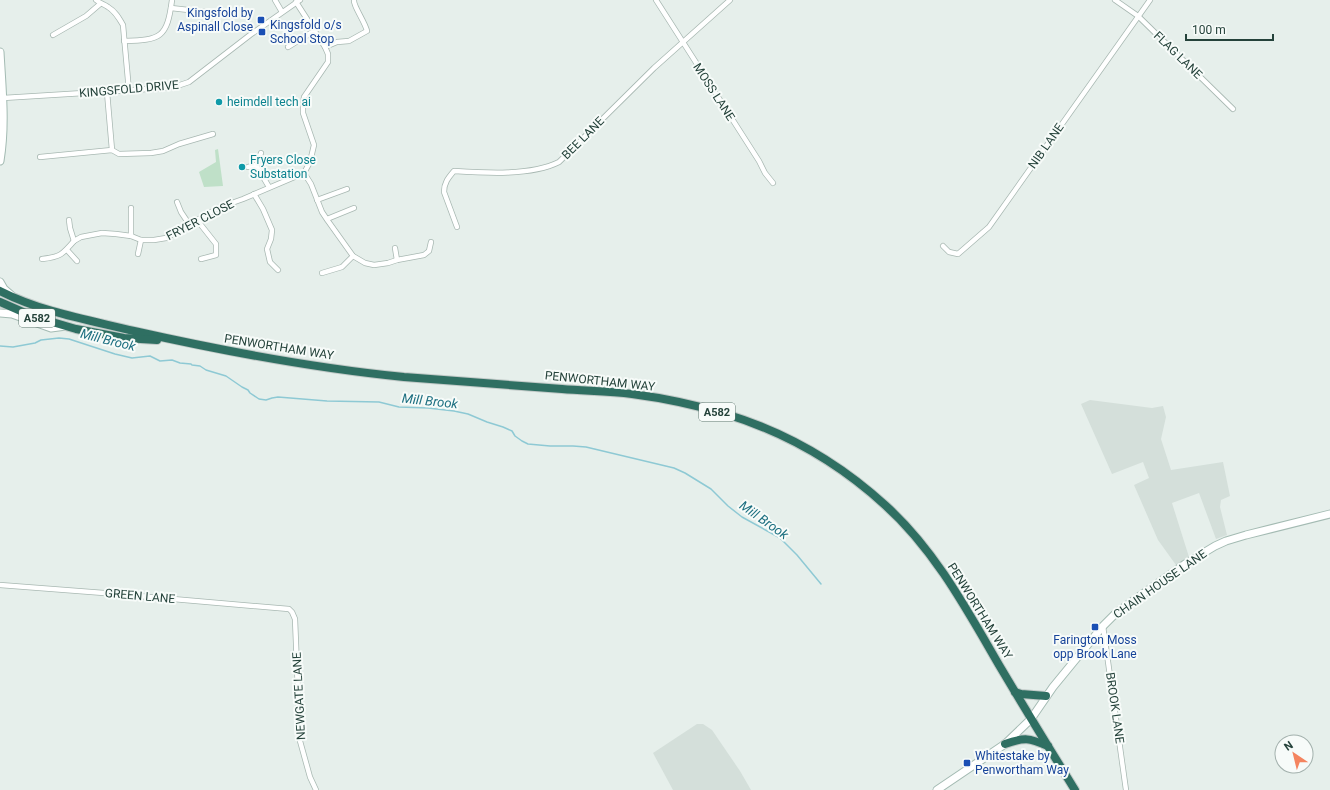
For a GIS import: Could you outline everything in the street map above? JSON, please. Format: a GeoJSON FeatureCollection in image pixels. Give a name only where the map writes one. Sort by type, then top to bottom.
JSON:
{"type":"FeatureCollection","features":[{"type":"Feature","properties":{"kind":"highway","name":"PENWORTHAM WAY"},"geometry":{"type":"LineString","coordinates":[[0,291],[15,299],[46,310],[184,342],[323,367],[401,376],[634,394],[726,414],[784,436],[817,454],[847,474],[886,505],[922,544],[956,591],[1031,719],[1075,790]]}},
{"type":"Feature","properties":{"kind":"highway","name":"PENWORTHAM WAY"},"geometry":{"type":"LineString","coordinates":[[0,302],[32,316],[66,326],[124,338],[184,342]]}},
{"type":"Feature","properties":{"kind":"highway"},"geometry":{"type":"LineString","coordinates":[[1015,692],[1021,694],[1046,696]]}},
{"type":"Feature","properties":{"kind":"highway"},"geometry":{"type":"LineString","coordinates":[[1005,744],[1019,739],[1031,739],[1048,747]]}},
{"type":"Feature","properties":{"kind":"street"},"geometry":{"type":"LineString","coordinates":[[96,0],[100,4],[107,6],[118,16],[123,25],[129,90]]}},
{"type":"Feature","properties":{"kind":"street"},"geometry":{"type":"LineString","coordinates":[[124,41],[145,40],[160,36],[165,30],[172,0]]}},
{"type":"Feature","properties":{"kind":"street"},"geometry":{"type":"LineString","coordinates":[[275,0],[282,12]]}},
{"type":"Feature","properties":{"kind":"street","name":"MOSS LANE"},"geometry":{"type":"LineString","coordinates":[[656,0],[759,161],[765,173],[773,183]]}},
{"type":"Feature","properties":{"kind":"street","name":"BEE LANE"},"geometry":{"type":"LineString","coordinates":[[457,227],[444,192],[444,186],[447,179],[454,171],[521,172],[550,166],[559,162],[682,42],[730,0]]}},
{"type":"Feature","properties":{"kind":"street","name":"FLAG LANE"},"geometry":{"type":"LineString","coordinates":[[1115,0],[1138,16],[1233,109]]}},
{"type":"Feature","properties":{"kind":"street"},"geometry":{"type":"LineString","coordinates":[[1138,16],[1150,0]]}},
{"type":"Feature","properties":{"kind":"street"},"geometry":{"type":"LineString","coordinates":[[298,1],[328,54],[328,62],[304,97],[303,103],[303,112],[314,145],[310,162],[304,173],[312,184],[317,200],[327,219],[353,256],[365,263],[374,265],[388,264],[397,260],[424,254],[429,251],[431,242]]}},
{"type":"Feature","properties":{"kind":"street","name":"KINGSFOLD DRIVE"},"geometry":{"type":"LineString","coordinates":[[3,98],[165,88],[180,85],[189,82],[250,35],[298,1]]}},
{"type":"Feature","properties":{"kind":"street"},"geometry":{"type":"LineString","coordinates":[[325,47],[336,42],[349,41],[367,30],[362,17],[354,4],[354,1]]}},
{"type":"Feature","properties":{"kind":"street"},"geometry":{"type":"LineString","coordinates":[[53,34],[86,16],[100,4]]}},
{"type":"Feature","properties":{"kind":"street"},"geometry":{"type":"LineString","coordinates":[[171,8],[206,12]]}},
{"type":"Feature","properties":{"kind":"street","name":"NIB LANE"},"geometry":{"type":"LineString","coordinates":[[943,246],[949,252],[958,254],[989,227],[1138,16]]}},
{"type":"Feature","properties":{"kind":"street"},"geometry":{"type":"LineString","coordinates":[[288,47],[314,31]]}},
{"type":"Feature","properties":{"kind":"street"},"geometry":{"type":"LineString","coordinates":[[0,52],[3,98],[3,141],[0,161]]}},
{"type":"Feature","properties":{"kind":"street"},"geometry":{"type":"LineString","coordinates":[[107,92],[112,150]]}},
{"type":"Feature","properties":{"kind":"street"},"geometry":{"type":"LineString","coordinates":[[40,157],[112,150],[119,154],[157,152],[213,134]]}},
{"type":"Feature","properties":{"kind":"street"},"geometry":{"type":"LineString","coordinates":[[256,165],[261,154]]}},
{"type":"Feature","properties":{"kind":"street"},"geometry":{"type":"LineString","coordinates":[[248,167],[256,165]]}},
{"type":"Feature","properties":{"kind":"street"},"geometry":{"type":"LineString","coordinates":[[256,165],[269,187]]}},
{"type":"Feature","properties":{"kind":"street","name":"FRYER CLOSE"},"geometry":{"type":"LineString","coordinates":[[74,241],[81,237],[102,233],[131,236],[141,240],[166,238],[218,208],[304,173]]}},
{"type":"Feature","properties":{"kind":"street"},"geometry":{"type":"LineString","coordinates":[[317,200],[347,189]]}},
{"type":"Feature","properties":{"kind":"street"},"geometry":{"type":"LineString","coordinates":[[254,194],[263,209],[272,230],[271,240],[267,249],[270,262],[278,270]]}},
{"type":"Feature","properties":{"kind":"street"},"geometry":{"type":"LineString","coordinates":[[177,202],[181,212],[189,224]]}},
{"type":"Feature","properties":{"kind":"street"},"geometry":{"type":"LineString","coordinates":[[131,208],[131,236]]}},
{"type":"Feature","properties":{"kind":"street"},"geometry":{"type":"LineString","coordinates":[[327,219],[354,208]]}},
{"type":"Feature","properties":{"kind":"street"},"geometry":{"type":"LineString","coordinates":[[42,259],[55,258],[67,250],[74,241],[69,220]]}},
{"type":"Feature","properties":{"kind":"street"},"geometry":{"type":"LineString","coordinates":[[198,220],[216,244],[216,255],[201,259]]}},
{"type":"Feature","properties":{"kind":"street"},"geometry":{"type":"LineString","coordinates":[[138,254],[141,240]]}},
{"type":"Feature","properties":{"kind":"street"},"geometry":{"type":"LineString","coordinates":[[395,248],[397,260]]}},
{"type":"Feature","properties":{"kind":"street"},"geometry":{"type":"LineString","coordinates":[[67,250],[77,261]]}},
{"type":"Feature","properties":{"kind":"street"},"geometry":{"type":"LineString","coordinates":[[322,273],[342,267],[353,256]]}},
{"type":"Feature","properties":{"kind":"street"},"geometry":{"type":"LineString","coordinates":[[0,282],[15,299]]}},
{"type":"Feature","properties":{"kind":"street"},"geometry":{"type":"LineString","coordinates":[[0,312],[12,314],[51,328],[66,326]]}},
{"type":"Feature","properties":{"kind":"street","name":"CHAIN HOUSE LANE"},"geometry":{"type":"LineString","coordinates":[[937,790],[1005,744],[1031,719],[1061,676],[1103,626],[1123,608],[1185,564],[1215,546],[1246,535],[1330,514]]}},
{"type":"Feature","properties":{"kind":"street","name":"GREEN LANE"},"geometry":{"type":"LineString","coordinates":[[0,585],[281,608]]}},
{"type":"Feature","properties":{"kind":"street","name":"NEWGATE LANE"},"geometry":{"type":"LineString","coordinates":[[281,608],[289,609],[295,619],[300,741],[310,777],[316,790]]}},
{"type":"Feature","properties":{"kind":"street","name":"BROOK LANE"},"geometry":{"type":"LineString","coordinates":[[1103,626],[1126,790]]}},
{"type":"Feature","properties":{"kind":"shaded area"},"geometry":{"type":"Polygon","coordinates":[[[1090,400],[1152,408],[1163,406],[1166,417],[1161,439],[1171,470],[1223,462],[1230,496],[1221,500],[1220,507],[1227,535],[1216,539],[1199,493],[1172,503],[1189,557],[1176,565],[1158,540],[1134,485],[1149,478],[1143,462],[1112,474],[1081,404],[1090,400]]]}},
{"type":"Feature","properties":{"kind":"shaded area"},"geometry":{"type":"Polygon","coordinates":[[[697,724],[703,724],[712,730],[751,790],[673,790],[653,753],[697,724]]]}},
{"type":"Feature","properties":{"kind":"green space"},"geometry":{"type":"Polygon","coordinates":[[[218,149],[223,186],[204,187],[199,172],[216,162],[215,150],[218,149]]]}},
{"type":"Feature","properties":{"kind":"waterway","name":"Mill Brook"},"geometry":{"type":"LineString","coordinates":[[0,346],[13,347],[35,343],[41,340],[59,338],[69,339],[132,358],[150,356],[160,361],[172,360],[180,363],[200,366],[206,370],[226,376],[259,399],[266,400],[278,397],[327,401],[379,402],[399,407],[454,411],[468,414],[512,431],[515,436],[528,444],[586,447],[674,468],[711,489],[728,506],[742,517],[780,538],[797,555],[821,584]]}},
{"type":"Feature","properties":{"kind":"place","name":"Kingsfold by Aspinall Close"},"geometry":{"type":"Point","coordinates":[261,20]}},
{"type":"Feature","properties":{"kind":"place","name":"Kingsfold o/s School Stop"},"geometry":{"type":"Point","coordinates":[262,32]}},
{"type":"Feature","properties":{"kind":"place","name":"heimdell tech ai"},"geometry":{"type":"Point","coordinates":[219,102]}},
{"type":"Feature","properties":{"kind":"place","name":"Fryers Close Substation"},"geometry":{"type":"Point","coordinates":[242,167]}},
{"type":"Feature","properties":{"kind":"place","name":"Farington Moss opp Brook Lane"},"geometry":{"type":"Point","coordinates":[1095,627]}},
{"type":"Feature","properties":{"kind":"place","name":"Whitestake by Penwortham Way"},"geometry":{"type":"Point","coordinates":[967,763]}}]}
